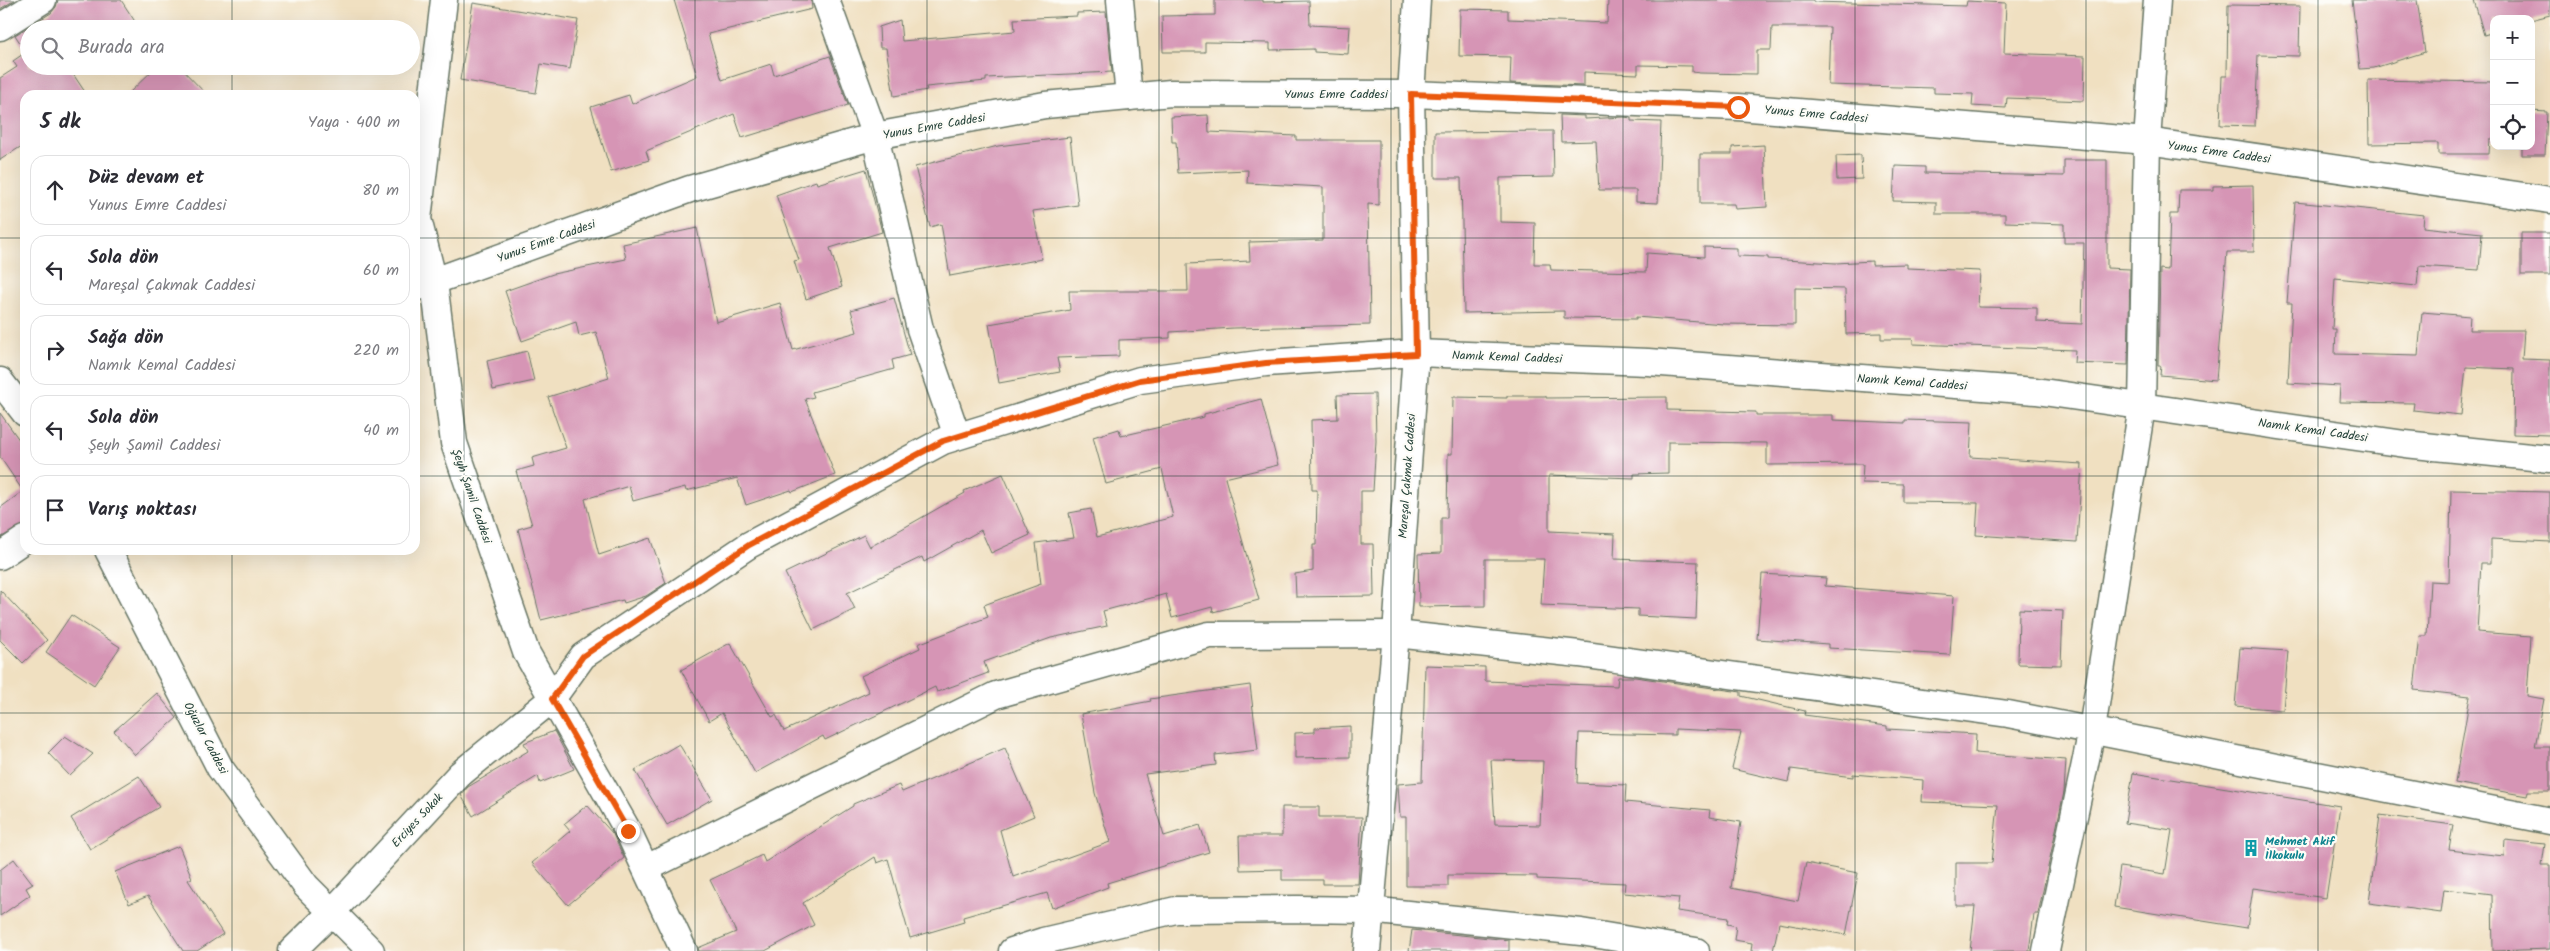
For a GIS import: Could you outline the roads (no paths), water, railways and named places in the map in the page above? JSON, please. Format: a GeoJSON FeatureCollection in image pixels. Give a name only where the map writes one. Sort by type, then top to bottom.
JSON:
{"type":"FeatureCollection","features":[{"type":"Feature","properties":{"kind":"street"},"geometry":{"type":"LineString","coordinates":[[0,27],[43,0]]}},
{"type":"Feature","properties":{"kind":"street","name":"Şeyh Şamil Caddesi"},"geometry":{"type":"LineString","coordinates":[[420,202],[444,0]]}},
{"type":"Feature","properties":{"kind":"street"},"geometry":{"type":"LineString","coordinates":[[826,0],[875,136],[920,329],[957,436]]}},
{"type":"Feature","properties":{"kind":"street"},"geometry":{"type":"LineString","coordinates":[[1120,0],[1128,97]]}},
{"type":"Feature","properties":{"kind":"street","name":"Mareşal Çakmak Caddesi"},"geometry":{"type":"LineString","coordinates":[[1367,951],[1369,910],[1396,634],[1416,354],[1411,94],[1417,0]]}},
{"type":"Feature","properties":{"kind":"street"},"geometry":{"type":"LineString","coordinates":[[2046,951],[2092,730],[2142,406],[2147,141],[2157,0]]}},
{"type":"Feature","properties":{"kind":"street","name":"Yunus Emre Caddesi"},"geometry":{"type":"LineString","coordinates":[[424,285],[690,189],[875,136],[1044,105],[1170,93],[1411,94],[1738,107],[2147,141],[2550,200]]}},
{"type":"Feature","properties":{"kind":"street","name":"Şeyh Şamil Caddesi"},"geometry":{"type":"LineString","coordinates":[[420,241],[424,285],[454,443],[526,652],[628,831],[647,868],[684,951]]}},
{"type":"Feature","properties":{"kind":"street","name":"Namık Kemal Caddesi"},"geometry":{"type":"LineString","coordinates":[[552,699],[583,656],[749,545],[943,441],[1140,380],[1266,363],[1416,354],[1648,362],[2036,391],[2405,444],[2550,459]]}},
{"type":"Feature","properties":{"kind":"street"},"geometry":{"type":"LineString","coordinates":[[0,381],[20,407]]}},
{"type":"Feature","properties":{"kind":"street"},"geometry":{"type":"LineString","coordinates":[[0,556],[20,542]]}},
{"type":"Feature","properties":{"kind":"street","name":"Oğuzlar Caddesi"},"geometry":{"type":"LineString","coordinates":[[111,555],[220,768],[306,886],[371,951]]}},
{"type":"Feature","properties":{"kind":"street"},"geometry":{"type":"LineString","coordinates":[[647,868],[996,695],[1210,635],[1396,634],[1599,657],[2008,714],[2550,821]]}},
{"type":"Feature","properties":{"kind":"street","name":"Erciyes Sokak"},"geometry":{"type":"LineString","coordinates":[[292,951],[332,912],[460,774],[552,699]]}},
{"type":"Feature","properties":{"kind":"street"},"geometry":{"type":"LineString","coordinates":[[1012,951],[1043,941],[1176,910],[1369,910],[1581,932],[1696,951]]}},
{"type":"Feature","properties":{"kind":"place","name":"Mehmet Akif İlkokulu"},"geometry":{"type":"Point","coordinates":[2251,848]}}]}
